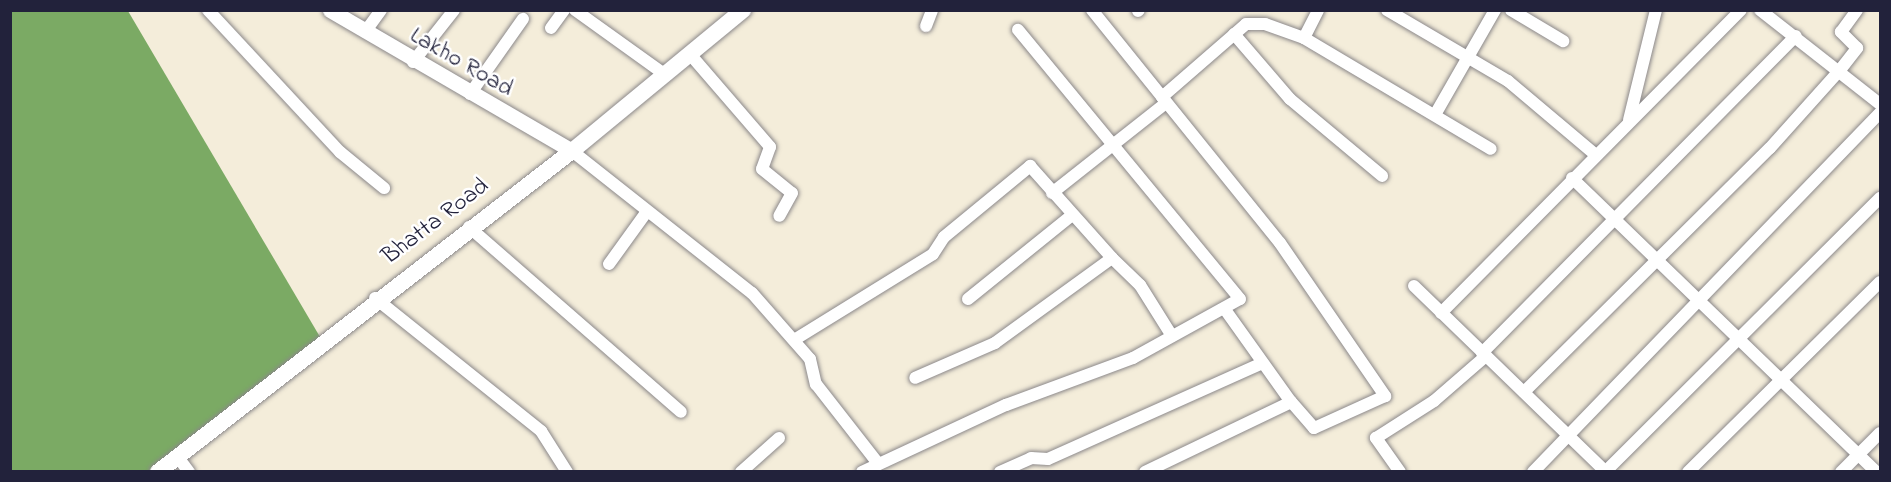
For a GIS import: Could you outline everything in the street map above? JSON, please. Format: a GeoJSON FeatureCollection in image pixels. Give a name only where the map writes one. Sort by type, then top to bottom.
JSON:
{"type":"FeatureCollection","features":[{"type":"Feature","properties":{"kind":"main road","name":"Bhatta Road"},"geometry":{"type":"LineString","coordinates":[[158,471],[375,298],[572,151],[743,10]]}},
{"type":"Feature","properties":{"kind":"street"},"geometry":{"type":"LineString","coordinates":[[208,10],[340,152],[384,188]]}},
{"type":"Feature","properties":{"kind":"street","name":"Lakho Road"},"geometry":{"type":"LineString","coordinates":[[330,10],[413,62],[572,151]]}},
{"type":"Feature","properties":{"kind":"street"},"geometry":{"type":"LineString","coordinates":[[365,32],[381,10]]}},
{"type":"Feature","properties":{"kind":"street"},"geometry":{"type":"LineString","coordinates":[[413,62],[454,10]]}},
{"type":"Feature","properties":{"kind":"street"},"geometry":{"type":"LineString","coordinates":[[551,28],[564,10]]}},
{"type":"Feature","properties":{"kind":"street"},"geometry":{"type":"LineString","coordinates":[[575,10],[664,74]]}},
{"type":"Feature","properties":{"kind":"street"},"geometry":{"type":"LineString","coordinates":[[926,26],[932,10]]}},
{"type":"Feature","properties":{"kind":"street"},"geometry":{"type":"LineString","coordinates":[[1092,10],[1280,243],[1385,396],[1314,428],[1291,402],[1224,308]]}},
{"type":"Feature","properties":{"kind":"street"},"geometry":{"type":"LineString","coordinates":[[1304,38],[1318,10]]}},
{"type":"Feature","properties":{"kind":"street"},"geometry":{"type":"LineString","coordinates":[[1387,10],[1508,81],[1596,155]]}},
{"type":"Feature","properties":{"kind":"street"},"geometry":{"type":"LineString","coordinates":[[1436,113],[1495,10]]}},
{"type":"Feature","properties":{"kind":"street"},"geometry":{"type":"LineString","coordinates":[[1511,10],[1563,41]]}},
{"type":"Feature","properties":{"kind":"street"},"geometry":{"type":"LineString","coordinates":[[1629,122],[1656,10]]}},
{"type":"Feature","properties":{"kind":"street"},"geometry":{"type":"LineString","coordinates":[[1441,313],[1572,178],[1741,10]]}},
{"type":"Feature","properties":{"kind":"street"},"geometry":{"type":"LineString","coordinates":[[1760,10],[1881,104]]}},
{"type":"Feature","properties":{"kind":"street"},"geometry":{"type":"LineString","coordinates":[[1524,392],[1660,259],[1840,70],[1857,48],[1841,32],[1857,10]]}},
{"type":"Feature","properties":{"kind":"street"},"geometry":{"type":"LineString","coordinates":[[470,94],[523,19]]}},
{"type":"Feature","properties":{"kind":"street"},"geometry":{"type":"LineString","coordinates":[[1052,193],[1115,147],[1246,24],[1265,24],[1304,38],[1436,113],[1491,149]]}},
{"type":"Feature","properties":{"kind":"street"},"geometry":{"type":"LineString","coordinates":[[862,471],[878,462],[1133,358],[1240,299],[1018,30]]}},
{"type":"Feature","properties":{"kind":"street"},"geometry":{"type":"LineString","coordinates":[[1234,34],[1290,99],[1383,176]]}},
{"type":"Feature","properties":{"kind":"street"},"geometry":{"type":"LineString","coordinates":[[1400,471],[1376,438],[1434,401],[1484,355],[1796,36]]}},
{"type":"Feature","properties":{"kind":"street"},"geometry":{"type":"LineString","coordinates":[[689,53],[770,147],[762,169],[792,193],[779,216]]}},
{"type":"Feature","properties":{"kind":"street"},"geometry":{"type":"LineString","coordinates":[[1533,471],[1881,113]]}},
{"type":"Feature","properties":{"kind":"street"},"geometry":{"type":"LineString","coordinates":[[572,151],[645,214],[752,293],[812,363],[816,384],[878,462]]}},
{"type":"Feature","properties":{"kind":"street"},"geometry":{"type":"LineString","coordinates":[[794,340],[933,254],[944,237],[1030,166],[1072,215],[1140,285],[1172,336]]}},
{"type":"Feature","properties":{"kind":"street"},"geometry":{"type":"LineString","coordinates":[[1572,178],[1783,375],[1876,471]]}},
{"type":"Feature","properties":{"kind":"street"},"geometry":{"type":"LineString","coordinates":[[1414,286],[1606,471],[1881,198]]}},
{"type":"Feature","properties":{"kind":"street"},"geometry":{"type":"LineString","coordinates":[[609,264],[645,214]]}},
{"type":"Feature","properties":{"kind":"street"},"geometry":{"type":"LineString","coordinates":[[968,299],[1072,215]]}},
{"type":"Feature","properties":{"kind":"street"},"geometry":{"type":"LineString","coordinates":[[469,227],[681,412]]}},
{"type":"Feature","properties":{"kind":"street"},"geometry":{"type":"LineString","coordinates":[[915,378],[995,343],[1112,258]]}},
{"type":"Feature","properties":{"kind":"street"},"geometry":{"type":"LineString","coordinates":[[1688,471],[1783,375],[1881,282]]}},
{"type":"Feature","properties":{"kind":"street"},"geometry":{"type":"LineString","coordinates":[[375,298],[541,431],[567,471]]}},
{"type":"Feature","properties":{"kind":"street"},"geometry":{"type":"LineString","coordinates":[[1000,471],[1031,458],[1048,459],[1263,363]]}},
{"type":"Feature","properties":{"kind":"street"},"geometry":{"type":"LineString","coordinates":[[1145,471],[1291,402]]}},
{"type":"Feature","properties":{"kind":"street"},"geometry":{"type":"LineString","coordinates":[[1841,471],[1881,433]]}},
{"type":"Feature","properties":{"kind":"street"},"geometry":{"type":"LineString","coordinates":[[741,471],[779,438]]}},
{"type":"Feature","properties":{"kind":"street"},"geometry":{"type":"LineString","coordinates":[[177,456],[189,471]]}},
{"type":"Feature","properties":{"kind":"green space"},"geometry":{"type":"Polygon","coordinates":[[[10,11],[128,11],[323,342],[159,471],[11,471],[10,11]]]}}]}
